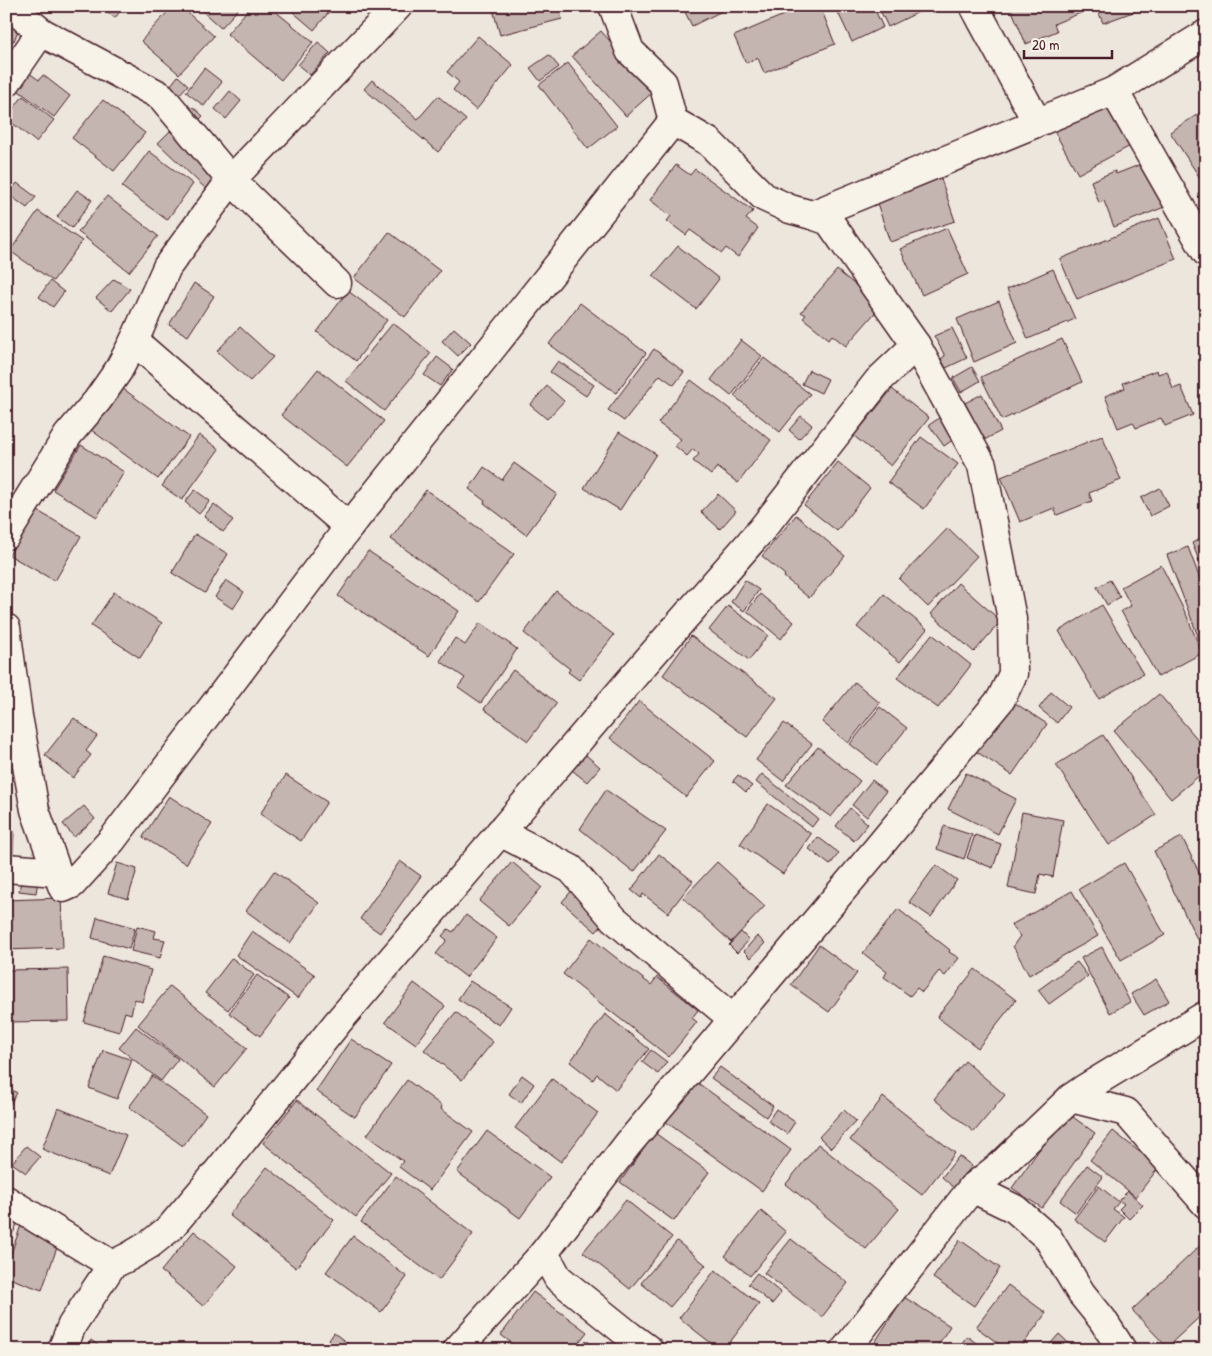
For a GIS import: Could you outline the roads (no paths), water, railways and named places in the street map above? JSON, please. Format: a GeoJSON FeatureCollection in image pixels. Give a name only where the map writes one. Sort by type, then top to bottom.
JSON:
{"type":"FeatureCollection","features":[{"type":"Feature","properties":{"kind":"street"},"geometry":{"type":"LineString","coordinates":[[10,6],[41,32],[162,96],[231,180],[337,284]]}},
{"type":"Feature","properties":{"kind":"street"},"geometry":{"type":"LineString","coordinates":[[6,535],[68,435],[97,401],[118,371],[167,267],[231,180],[398,6]]}},
{"type":"Feature","properties":{"kind":"street"},"geometry":{"type":"LineString","coordinates":[[457,1350],[543,1254],[628,1144],[878,849],[1002,699],[1013,674],[1012,619],[982,465],[916,345],[830,221],[812,214],[790,209],[764,197],[709,142],[673,121],[663,84],[630,51],[614,6]]}},
{"type":"Feature","properties":{"kind":"street"},"geometry":{"type":"LineString","coordinates":[[974,6],[1037,122]]}},
{"type":"Feature","properties":{"kind":"street"},"geometry":{"type":"LineString","coordinates":[[6,82],[41,32]]}},
{"type":"Feature","properties":{"kind":"street"},"geometry":{"type":"LineString","coordinates":[[812,214],[1114,91],[1206,34]]}},
{"type":"Feature","properties":{"kind":"street"},"geometry":{"type":"LineString","coordinates":[[1114,91],[1206,252]]}},
{"type":"Feature","properties":{"kind":"street"},"geometry":{"type":"LineString","coordinates":[[6,628],[18,716],[35,810],[63,888],[72,884],[112,840],[349,527],[673,121]]}},
{"type":"Feature","properties":{"kind":"street"},"geometry":{"type":"LineString","coordinates":[[134,340],[349,527]]}},
{"type":"Feature","properties":{"kind":"street"},"geometry":{"type":"LineString","coordinates":[[62,1350],[72,1325],[112,1265],[150,1244],[170,1228],[215,1176],[338,1022],[762,529],[878,381],[916,345]]}},
{"type":"Feature","properties":{"kind":"street"},"geometry":{"type":"LineString","coordinates":[[500,832],[571,869],[614,919],[734,1020]]}},
{"type":"Feature","properties":{"kind":"street"},"geometry":{"type":"LineString","coordinates":[[6,868],[57,872]]}},
{"type":"Feature","properties":{"kind":"street"},"geometry":{"type":"LineString","coordinates":[[845,1350],[972,1188],[1001,1165],[1071,1098],[1084,1088],[1206,1015]]}},
{"type":"Feature","properties":{"kind":"street"},"geometry":{"type":"LineString","coordinates":[[1071,1098],[1126,1112],[1206,1204]]}},
{"type":"Feature","properties":{"kind":"street"},"geometry":{"type":"LineString","coordinates":[[972,1188],[1015,1209],[1048,1238],[1081,1293],[1102,1319],[1122,1350]]}},
{"type":"Feature","properties":{"kind":"street"},"geometry":{"type":"LineString","coordinates":[[6,1200],[112,1265]]}},
{"type":"Feature","properties":{"kind":"street"},"geometry":{"type":"LineString","coordinates":[[543,1254],[558,1278],[649,1350]]}}]}
